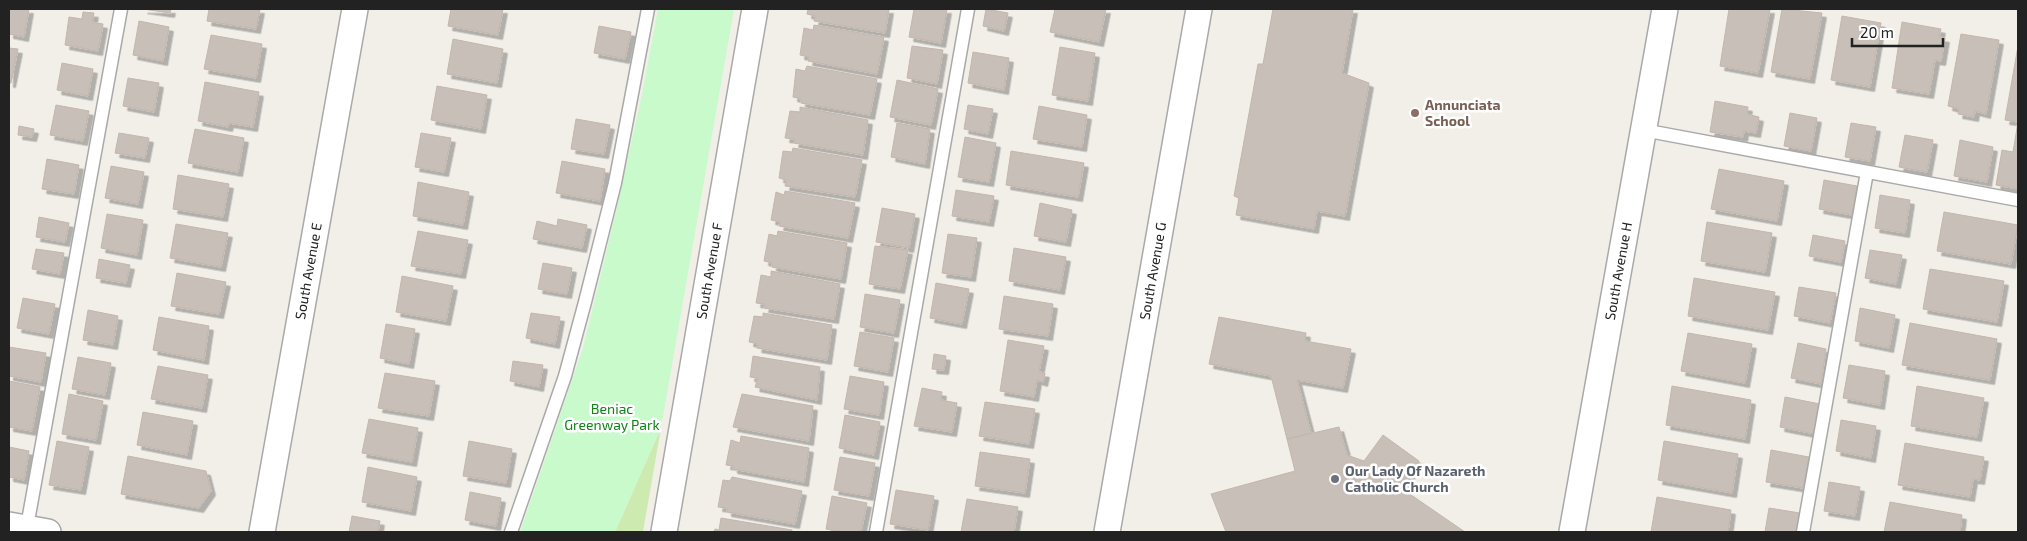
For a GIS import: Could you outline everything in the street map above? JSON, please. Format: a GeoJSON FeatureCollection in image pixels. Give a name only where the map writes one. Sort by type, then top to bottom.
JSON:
{"type":"FeatureCollection","features":[{"type":"Feature","properties":{"kind":"street","name":"South Avenue E"},"geometry":{"type":"LineString","coordinates":[[262,532],[355,9]]}},
{"type":"Feature","properties":{"kind":"street","name":"South Avenue F"},"geometry":{"type":"LineString","coordinates":[[664,532],[755,9]]}},
{"type":"Feature","properties":{"kind":"street","name":"South Avenue G"},"geometry":{"type":"LineString","coordinates":[[1107,532],[1199,9]]}},
{"type":"Feature","properties":{"kind":"street","name":"South Avenue H"},"geometry":{"type":"LineString","coordinates":[[1572,532],[1665,9]]}},
{"type":"Feature","properties":{"kind":"lane"},"geometry":{"type":"LineString","coordinates":[[27,530],[121,9]]}},
{"type":"Feature","properties":{"kind":"lane"},"geometry":{"type":"LineString","coordinates":[[511,532],[565,376],[585,302],[615,183],[648,9]]}},
{"type":"Feature","properties":{"kind":"lane"},"geometry":{"type":"LineString","coordinates":[[876,532],[968,9]]}},
{"type":"Feature","properties":{"kind":"lane"},"geometry":{"type":"LineString","coordinates":[[1643,130],[2018,200]]}},
{"type":"Feature","properties":{"kind":"lane"},"geometry":{"type":"LineString","coordinates":[[1803,532],[1867,172]]}},
{"type":"Feature","properties":{"kind":"green space","name":"Beniac Greenway Park"},"geometry":{"type":"Polygon","coordinates":[[[658,9],[734,9],[661,428],[615,532],[520,532],[583,348],[616,212],[642,94],[658,9]]]}},
{"type":"Feature","properties":{"kind":"green space"},"geometry":{"type":"Polygon","coordinates":[[[661,428],[643,532],[615,532],[661,428]]]}},
{"type":"Feature","properties":{"kind":"building"},"geometry":{"type":"Polygon","coordinates":[[[9,9],[29,9],[24,37],[9,34],[9,9]]]}},
{"type":"Feature","properties":{"kind":"building"},"geometry":{"type":"Polygon","coordinates":[[[143,9],[171,9],[170,13],[143,9]]]}},
{"type":"Feature","properties":{"kind":"building"},"geometry":{"type":"Polygon","coordinates":[[[209,9],[260,9],[256,29],[207,21],[209,9]]]}},
{"type":"Feature","properties":{"kind":"building"},"geometry":{"type":"Polygon","coordinates":[[[451,9],[503,9],[498,35],[448,26],[451,9]]]}},
{"type":"Feature","properties":{"kind":"building"},"geometry":{"type":"Polygon","coordinates":[[[808,9],[889,9],[885,33],[814,21],[815,16],[807,14],[808,9]]]}},
{"type":"Feature","properties":{"kind":"building"},"geometry":{"type":"Polygon","coordinates":[[[914,9],[947,9],[941,43],[909,37],[914,9]]]}},
{"type":"Feature","properties":{"kind":"building"},"geometry":{"type":"Polygon","coordinates":[[[986,9],[1008,13],[1004,31],[983,26],[986,9]]]}},
{"type":"Feature","properties":{"kind":"building"},"geometry":{"type":"Polygon","coordinates":[[[1055,9],[1106,9],[1099,42],[1050,32],[1055,9]]]}},
{"type":"Feature","properties":{"kind":"building"},"geometry":{"type":"Polygon","coordinates":[[[1273,9],[1353,9],[1342,73],[1369,83],[1345,216],[1317,211],[1314,229],[1236,215],[1239,198],[1234,196],[1258,64],[1263,64],[1273,9]]]}},
{"type":"Feature","properties":{"kind":"building"},"geometry":{"type":"Polygon","coordinates":[[[1729,9],[1770,9],[1758,73],[1720,66],[1729,9]]]}},
{"type":"Feature","properties":{"kind":"building"},"geometry":{"type":"Polygon","coordinates":[[[1782,9],[1822,13],[1810,79],[1771,72],[1782,9]]]}},
{"type":"Feature","properties":{"kind":"building"},"geometry":{"type":"Polygon","coordinates":[[[83,12],[94,13],[92,22],[103,24],[98,51],[65,45],[69,17],[82,19],[83,12]]]}},
{"type":"Feature","properties":{"kind":"building"},"geometry":{"type":"Polygon","coordinates":[[[1842,16],[1881,23],[1870,87],[1831,80],[1842,16]]]}},
{"type":"Feature","properties":{"kind":"building"},"geometry":{"type":"Polygon","coordinates":[[[139,21],[169,27],[163,61],[133,55],[139,21]]]}},
{"type":"Feature","properties":{"kind":"building"},"geometry":{"type":"Polygon","coordinates":[[[1902,22],[1941,29],[1939,37],[1945,38],[1941,61],[1935,60],[1929,94],[1892,88],[1902,22]]]}},
{"type":"Feature","properties":{"kind":"building"},"geometry":{"type":"Polygon","coordinates":[[[814,25],[884,37],[877,74],[808,61],[809,57],[800,55],[804,28],[813,30],[814,25]]]}},
{"type":"Feature","properties":{"kind":"building"},"geometry":{"type":"Polygon","coordinates":[[[599,26],[631,32],[625,59],[594,53],[599,26]]]}},
{"type":"Feature","properties":{"kind":"building"},"geometry":{"type":"Polygon","coordinates":[[[1961,34],[1999,40],[1986,114],[1975,111],[1974,117],[1958,114],[1959,109],[1948,106],[1961,34]]]}},
{"type":"Feature","properties":{"kind":"building"},"geometry":{"type":"Polygon","coordinates":[[[211,35],[262,44],[256,78],[204,69],[211,35]]]}},
{"type":"Feature","properties":{"kind":"building"},"geometry":{"type":"Polygon","coordinates":[[[453,39],[503,49],[497,83],[447,74],[453,39]]]}},
{"type":"Feature","properties":{"kind":"building"},"geometry":{"type":"Polygon","coordinates":[[[912,46],[943,50],[937,84],[907,78],[912,46]]]}},
{"type":"Feature","properties":{"kind":"building"},"geometry":{"type":"Polygon","coordinates":[[[2018,46],[2018,122],[2005,120],[2018,46]]]}},
{"type":"Feature","properties":{"kind":"building"},"geometry":{"type":"Polygon","coordinates":[[[1060,47],[1095,53],[1088,101],[1052,95],[1060,47]]]}},
{"type":"Feature","properties":{"kind":"building"},"geometry":{"type":"Polygon","coordinates":[[[9,48],[18,49],[11,83],[9,83],[9,48]]]}},
{"type":"Feature","properties":{"kind":"building"},"geometry":{"type":"Polygon","coordinates":[[[973,52],[1009,58],[1004,90],[968,83],[973,52]]]}},
{"type":"Feature","properties":{"kind":"building"},"geometry":{"type":"Polygon","coordinates":[[[62,63],[93,69],[88,96],[57,90],[62,63]]]}},
{"type":"Feature","properties":{"kind":"building"},"geometry":{"type":"Polygon","coordinates":[[[807,66],[877,79],[870,115],[801,103],[801,99],[793,97],[796,69],[805,71],[807,66]]]}},
{"type":"Feature","properties":{"kind":"building"},"geometry":{"type":"Polygon","coordinates":[[[128,78],[159,83],[154,112],[123,106],[128,78]]]}},
{"type":"Feature","properties":{"kind":"building"},"geometry":{"type":"Polygon","coordinates":[[[897,80],[938,89],[931,125],[890,117],[897,80]]]}},
{"type":"Feature","properties":{"kind":"building"},"geometry":{"type":"Polygon","coordinates":[[[205,82],[259,92],[253,127],[229,123],[228,127],[198,121],[205,82]]]}},
{"type":"Feature","properties":{"kind":"building"},"geometry":{"type":"Polygon","coordinates":[[[437,86],[487,95],[481,129],[431,120],[437,86]]]}},
{"type":"Feature","properties":{"kind":"building"},"geometry":{"type":"Polygon","coordinates":[[[1715,101],[1748,107],[1747,114],[1759,117],[1756,133],[1744,131],[1743,137],[1710,132],[1715,101]]]}},
{"type":"Feature","properties":{"kind":"building"},"geometry":{"type":"Polygon","coordinates":[[[56,105],[89,111],[83,141],[50,135],[56,105]]]}},
{"type":"Feature","properties":{"kind":"building"},"geometry":{"type":"Polygon","coordinates":[[[968,105],[993,109],[988,134],[964,129],[968,105]]]}},
{"type":"Feature","properties":{"kind":"building"},"geometry":{"type":"Polygon","coordinates":[[[1039,106],[1087,115],[1082,147],[1033,139],[1039,106]]]}},
{"type":"Feature","properties":{"kind":"building"},"geometry":{"type":"Polygon","coordinates":[[[800,107],[868,120],[863,155],[794,143],[795,139],[785,138],[790,111],[800,112],[800,107]]]}},
{"type":"Feature","properties":{"kind":"building"},"geometry":{"type":"Polygon","coordinates":[[[1790,113],[1817,118],[1811,151],[1784,146],[1790,113]]]}},
{"type":"Feature","properties":{"kind":"building"},"geometry":{"type":"Polygon","coordinates":[[[576,119],[610,125],[604,154],[571,149],[576,119]]]}},
{"type":"Feature","properties":{"kind":"building"},"geometry":{"type":"Polygon","coordinates":[[[2018,122],[2018,189],[1996,185],[2002,150],[2013,152],[2018,122]]]}},
{"type":"Feature","properties":{"kind":"building"},"geometry":{"type":"Polygon","coordinates":[[[897,123],[930,129],[925,164],[891,157],[897,123]]]}},
{"type":"Feature","properties":{"kind":"building"},"geometry":{"type":"Polygon","coordinates":[[[1851,123],[1876,127],[1870,161],[1845,157],[1851,123]]]}},
{"type":"Feature","properties":{"kind":"building"},"geometry":{"type":"Polygon","coordinates":[[[19,126],[34,129],[32,137],[18,135],[19,126]]]}},
{"type":"Feature","properties":{"kind":"building"},"geometry":{"type":"Polygon","coordinates":[[[195,129],[244,138],[238,172],[188,163],[195,129]]]}},
{"type":"Feature","properties":{"kind":"building"},"geometry":{"type":"Polygon","coordinates":[[[119,133],[149,138],[145,158],[115,153],[119,133]]]}},
{"type":"Feature","properties":{"kind":"building"},"geometry":{"type":"Polygon","coordinates":[[[421,133],[451,138],[444,172],[415,167],[421,133]]]}},
{"type":"Feature","properties":{"kind":"building"},"geometry":{"type":"Polygon","coordinates":[[[1905,135],[1933,140],[1927,172],[1899,167],[1905,135]]]}},
{"type":"Feature","properties":{"kind":"building"},"geometry":{"type":"Polygon","coordinates":[[[965,137],[996,143],[989,182],[958,177],[965,137]]]}},
{"type":"Feature","properties":{"kind":"building"},"geometry":{"type":"Polygon","coordinates":[[[1960,140],[1993,147],[1987,182],[1954,176],[1960,140]]]}},
{"type":"Feature","properties":{"kind":"building"},"geometry":{"type":"Polygon","coordinates":[[[793,148],[862,160],[855,197],[785,186],[786,180],[779,178],[783,151],[792,152],[793,148]]]}},
{"type":"Feature","properties":{"kind":"building"},"geometry":{"type":"Polygon","coordinates":[[[1011,151],[1084,163],[1078,197],[1006,185],[1011,151]]]}},
{"type":"Feature","properties":{"kind":"building"},"geometry":{"type":"Polygon","coordinates":[[[47,159],[79,165],[74,194],[42,189],[47,159]]]}},
{"type":"Feature","properties":{"kind":"building"},"geometry":{"type":"Polygon","coordinates":[[[562,161],[605,169],[600,201],[556,193],[562,161]]]}},
{"type":"Feature","properties":{"kind":"building"},"geometry":{"type":"Polygon","coordinates":[[[111,166],[144,172],[138,204],[105,198],[111,166]]]}},
{"type":"Feature","properties":{"kind":"building"},"geometry":{"type":"Polygon","coordinates":[[[1719,169],[1784,181],[1777,221],[1711,209],[1719,169]]]}},
{"type":"Feature","properties":{"kind":"building"},"geometry":{"type":"Polygon","coordinates":[[[178,175],[229,184],[223,217],[173,209],[178,175]]]}},
{"type":"Feature","properties":{"kind":"building"},"geometry":{"type":"Polygon","coordinates":[[[1824,180],[1857,186],[1852,215],[1819,209],[1824,180]]]}},
{"type":"Feature","properties":{"kind":"building"},"geometry":{"type":"Polygon","coordinates":[[[418,182],[469,192],[463,225],[413,216],[418,182]]]}},
{"type":"Feature","properties":{"kind":"building"},"geometry":{"type":"Polygon","coordinates":[[[956,190],[994,196],[989,222],[952,216],[956,190]]]}},
{"type":"Feature","properties":{"kind":"building"},"geometry":{"type":"Polygon","coordinates":[[[785,191],[855,203],[848,238],[779,226],[780,222],[771,220],[776,192],[784,195],[785,191]]]}},
{"type":"Feature","properties":{"kind":"building"},"geometry":{"type":"Polygon","coordinates":[[[1880,195],[1910,200],[1905,233],[1875,228],[1880,195]]]}},
{"type":"Feature","properties":{"kind":"building"},"geometry":{"type":"Polygon","coordinates":[[[1040,203],[1072,210],[1066,242],[1034,236],[1040,203]]]}},
{"type":"Feature","properties":{"kind":"building"},"geometry":{"type":"Polygon","coordinates":[[[882,208],[915,214],[909,248],[876,242],[882,208]]]}},
{"type":"Feature","properties":{"kind":"building"},"geometry":{"type":"Polygon","coordinates":[[[1944,212],[2018,225],[2011,264],[1937,251],[1944,212]]]}},
{"type":"Feature","properties":{"kind":"building"},"geometry":{"type":"Polygon","coordinates":[[[107,214],[143,220],[137,255],[101,248],[107,214]]]}},
{"type":"Feature","properties":{"kind":"building"},"geometry":{"type":"Polygon","coordinates":[[[39,217],[69,223],[65,242],[36,237],[39,217]]]}},
{"type":"Feature","properties":{"kind":"building"},"geometry":{"type":"Polygon","coordinates":[[[558,219],[587,225],[582,248],[533,239],[537,221],[557,226],[558,219]]]}},
{"type":"Feature","properties":{"kind":"building"},"geometry":{"type":"Polygon","coordinates":[[[1707,222],[1772,233],[1765,272],[1701,261],[1707,222]]]}},
{"type":"Feature","properties":{"kind":"building"},"geometry":{"type":"Polygon","coordinates":[[[176,224],[228,233],[221,267],[170,258],[176,224]]]}},
{"type":"Feature","properties":{"kind":"building"},"geometry":{"type":"Polygon","coordinates":[[[418,231],[468,240],[461,274],[411,266],[418,231]]]}},
{"type":"Feature","properties":{"kind":"building"},"geometry":{"type":"Polygon","coordinates":[[[778,231],[847,243],[841,279],[772,267],[772,263],[764,261],[769,234],[777,236],[778,231]]]}},
{"type":"Feature","properties":{"kind":"building"},"geometry":{"type":"Polygon","coordinates":[[[948,234],[977,238],[971,277],[942,273],[948,234]]]}},
{"type":"Feature","properties":{"kind":"building"},"geometry":{"type":"Polygon","coordinates":[[[1813,235],[1845,241],[1841,262],[1809,256],[1813,235]]]}},
{"type":"Feature","properties":{"kind":"building"},"geometry":{"type":"Polygon","coordinates":[[[875,246],[908,250],[900,289],[869,284],[875,246]]]}},
{"type":"Feature","properties":{"kind":"building"},"geometry":{"type":"Polygon","coordinates":[[[1014,248],[1066,257],[1060,290],[1009,281],[1014,248]]]}},
{"type":"Feature","properties":{"kind":"building"},"geometry":{"type":"Polygon","coordinates":[[[36,249],[64,253],[60,274],[32,269],[36,249]]]}},
{"type":"Feature","properties":{"kind":"building"},"geometry":{"type":"Polygon","coordinates":[[[1870,250],[1902,255],[1896,284],[1865,278],[1870,250]]]}},
{"type":"Feature","properties":{"kind":"building"},"geometry":{"type":"Polygon","coordinates":[[[99,259],[130,265],[126,283],[96,278],[99,259]]]}},
{"type":"Feature","properties":{"kind":"building"},"geometry":{"type":"Polygon","coordinates":[[[543,263],[572,268],[567,294],[538,289],[543,263]]]}},
{"type":"Feature","properties":{"kind":"building"},"geometry":{"type":"Polygon","coordinates":[[[1930,269],[2004,281],[1997,322],[1923,309],[1930,269]]]}},
{"type":"Feature","properties":{"kind":"building"},"geometry":{"type":"Polygon","coordinates":[[[771,271],[840,284],[834,319],[764,308],[765,304],[756,303],[761,275],[771,277],[771,271]]]}},
{"type":"Feature","properties":{"kind":"building"},"geometry":{"type":"Polygon","coordinates":[[[177,273],[226,282],[219,314],[171,306],[177,273]]]}},
{"type":"Feature","properties":{"kind":"building"},"geometry":{"type":"Polygon","coordinates":[[[402,276],[453,286],[446,321],[396,312],[402,276]]]}},
{"type":"Feature","properties":{"kind":"building"},"geometry":{"type":"Polygon","coordinates":[[[1694,278],[1775,292],[1768,330],[1688,316],[1694,278]]]}},
{"type":"Feature","properties":{"kind":"building"},"geometry":{"type":"Polygon","coordinates":[[[936,283],[969,289],[962,324],[930,318],[936,283]]]}},
{"type":"Feature","properties":{"kind":"building"},"geometry":{"type":"Polygon","coordinates":[[[1799,287],[1836,293],[1830,323],[1794,316],[1799,287]]]}},
{"type":"Feature","properties":{"kind":"building"},"geometry":{"type":"Polygon","coordinates":[[[865,294],[900,300],[894,333],[860,327],[865,294]]]}},
{"type":"Feature","properties":{"kind":"building"},"geometry":{"type":"Polygon","coordinates":[[[1004,296],[1053,304],[1048,336],[999,329],[1004,296]]]}},
{"type":"Feature","properties":{"kind":"building"},"geometry":{"type":"Polygon","coordinates":[[[23,298],[55,304],[49,334],[17,328],[23,298]]]}},
{"type":"Feature","properties":{"kind":"building"},"geometry":{"type":"Polygon","coordinates":[[[1860,308],[1895,315],[1889,348],[1855,341],[1860,308]]]}},
{"type":"Feature","properties":{"kind":"building"},"geometry":{"type":"Polygon","coordinates":[[[88,310],[118,316],[113,345],[83,340],[88,310]]]}},
{"type":"Feature","properties":{"kind":"building"},"geometry":{"type":"Polygon","coordinates":[[[531,313],[560,317],[555,344],[526,338],[531,313]]]}},
{"type":"Feature","properties":{"kind":"building"},"geometry":{"type":"Polygon","coordinates":[[[763,313],[832,325],[827,360],[757,348],[758,344],[749,342],[754,316],[763,317],[763,313]]]}},
{"type":"Feature","properties":{"kind":"building"},"geometry":{"type":"Polygon","coordinates":[[[159,317],[209,326],[204,360],[153,350],[159,317]]]}},
{"type":"Feature","properties":{"kind":"building"},"geometry":{"type":"Polygon","coordinates":[[[1219,317],[1306,333],[1305,341],[1351,349],[1343,388],[1297,380],[1311,433],[1287,439],[1271,376],[1209,364],[1219,317]]]}},
{"type":"Feature","properties":{"kind":"building"},"geometry":{"type":"Polygon","coordinates":[[[1910,323],[1997,339],[1990,380],[1902,365],[1910,323]]]}},
{"type":"Feature","properties":{"kind":"building"},"geometry":{"type":"Polygon","coordinates":[[[386,324],[415,329],[409,364],[380,358],[386,324]]]}},
{"type":"Feature","properties":{"kind":"building"},"geometry":{"type":"Polygon","coordinates":[[[860,332],[894,338],[888,372],[854,366],[860,332]]]}},
{"type":"Feature","properties":{"kind":"building"},"geometry":{"type":"Polygon","coordinates":[[[1688,333],[1752,344],[1745,383],[1681,371],[1688,333]]]}},
{"type":"Feature","properties":{"kind":"building"},"geometry":{"type":"Polygon","coordinates":[[[1008,340],[1044,346],[1039,372],[1045,373],[1043,382],[1037,380],[1034,397],[1000,391],[1008,340]]]}},
{"type":"Feature","properties":{"kind":"building"},"geometry":{"type":"Polygon","coordinates":[[[1798,343],[1826,349],[1821,384],[1791,378],[1798,343]]]}},
{"type":"Feature","properties":{"kind":"building"},"geometry":{"type":"Polygon","coordinates":[[[9,347],[46,353],[41,382],[9,376],[9,347]]]}},
{"type":"Feature","properties":{"kind":"building"},"geometry":{"type":"Polygon","coordinates":[[[934,354],[946,356],[944,370],[932,369],[934,354]]]}},
{"type":"Feature","properties":{"kind":"building"},"geometry":{"type":"Polygon","coordinates":[[[753,356],[820,367],[817,400],[755,387],[758,378],[750,377],[753,356]]]}},
{"type":"Feature","properties":{"kind":"building"},"geometry":{"type":"Polygon","coordinates":[[[78,357],[111,363],[105,395],[72,389],[78,357]]]}},
{"type":"Feature","properties":{"kind":"building"},"geometry":{"type":"Polygon","coordinates":[[[513,361],[543,365],[539,387],[510,381],[513,361]]]}},
{"type":"Feature","properties":{"kind":"building"},"geometry":{"type":"Polygon","coordinates":[[[1849,365],[1885,371],[1880,405],[1843,398],[1849,365]]]}},
{"type":"Feature","properties":{"kind":"building"},"geometry":{"type":"Polygon","coordinates":[[[158,366],[208,375],[202,408],[151,399],[158,366]]]}},
{"type":"Feature","properties":{"kind":"building"},"geometry":{"type":"Polygon","coordinates":[[[385,373],[435,381],[429,416],[378,408],[385,373]]]}},
{"type":"Feature","properties":{"kind":"building"},"geometry":{"type":"Polygon","coordinates":[[[850,376],[884,382],[879,415],[844,409],[850,376]]]}},
{"type":"Feature","properties":{"kind":"building"},"geometry":{"type":"Polygon","coordinates":[[[9,381],[40,387],[32,431],[9,427],[9,381]]]}},
{"type":"Feature","properties":{"kind":"building"},"geometry":{"type":"Polygon","coordinates":[[[1672,386],[1751,400],[1745,439],[1666,425],[1672,386]]]}},
{"type":"Feature","properties":{"kind":"building"},"geometry":{"type":"Polygon","coordinates":[[[1917,386],[1984,398],[1977,437],[1911,426],[1917,386]]]}},
{"type":"Feature","properties":{"kind":"building"},"geometry":{"type":"Polygon","coordinates":[[[922,388],[942,392],[941,400],[957,403],[952,432],[914,426],[922,388]]]}},
{"type":"Feature","properties":{"kind":"building"},"geometry":{"type":"Polygon","coordinates":[[[69,394],[103,401],[96,440],[62,434],[69,394]]]}},
{"type":"Feature","properties":{"kind":"building"},"geometry":{"type":"Polygon","coordinates":[[[742,394],[813,406],[809,441],[733,427],[742,394]]]}},
{"type":"Feature","properties":{"kind":"building"},"geometry":{"type":"Polygon","coordinates":[[[1785,397],[1820,404],[1815,434],[1780,427],[1785,397]]]}},
{"type":"Feature","properties":{"kind":"building"},"geometry":{"type":"Polygon","coordinates":[[[985,402],[1035,409],[1029,444],[979,436],[985,402]]]}},
{"type":"Feature","properties":{"kind":"building"},"geometry":{"type":"Polygon","coordinates":[[[143,412],[193,421],[187,455],[137,445],[143,412]]]}},
{"type":"Feature","properties":{"kind":"building"},"geometry":{"type":"Polygon","coordinates":[[[845,415],[880,422],[874,455],[839,448],[845,415]]]}},
{"type":"Feature","properties":{"kind":"building"},"geometry":{"type":"Polygon","coordinates":[[[369,419],[418,428],[412,462],[362,453],[369,419]]]}},
{"type":"Feature","properties":{"kind":"building"},"geometry":{"type":"Polygon","coordinates":[[[1841,420],[1876,426],[1871,458],[1836,451],[1841,420]]]}},
{"type":"Feature","properties":{"kind":"building","name":"Our Lady Of Nazareth Catholic Church"},"geometry":{"type":"Polygon","coordinates":[[[1339,427],[1347,455],[1364,461],[1383,435],[1419,461],[1401,488],[1465,532],[1226,532],[1211,494],[1295,471],[1287,439],[1339,427]]]}},
{"type":"Feature","properties":{"kind":"building"},"geometry":{"type":"Polygon","coordinates":[[[741,436],[809,448],[804,482],[733,469],[733,466],[726,465],[731,440],[740,443],[741,436]]]}},
{"type":"Feature","properties":{"kind":"building"},"geometry":{"type":"Polygon","coordinates":[[[57,441],[89,447],[81,490],[49,485],[57,441]]]}},
{"type":"Feature","properties":{"kind":"building"},"geometry":{"type":"Polygon","coordinates":[[[469,441],[512,449],[506,483],[463,476],[469,441]]]}},
{"type":"Feature","properties":{"kind":"building"},"geometry":{"type":"Polygon","coordinates":[[[1664,441],[1738,454],[1732,493],[1658,480],[1664,441]]]}},
{"type":"Feature","properties":{"kind":"building"},"geometry":{"type":"Polygon","coordinates":[[[1905,443],[1984,457],[1980,480],[1973,479],[1970,497],[1898,485],[1905,443]]]}},
{"type":"Feature","properties":{"kind":"building"},"geometry":{"type":"Polygon","coordinates":[[[9,447],[29,451],[24,480],[9,477],[9,447]]]}},
{"type":"Feature","properties":{"kind":"building"},"geometry":{"type":"Polygon","coordinates":[[[1771,450],[1809,457],[1803,488],[1766,482],[1771,450]]]}},
{"type":"Feature","properties":{"kind":"building"},"geometry":{"type":"Polygon","coordinates":[[[980,452],[1030,459],[1025,493],[975,486],[980,452]]]}},
{"type":"Feature","properties":{"kind":"building"},"geometry":{"type":"Polygon","coordinates":[[[128,456],[206,471],[211,491],[199,508],[121,494],[128,456]]]}},
{"type":"Feature","properties":{"kind":"building"},"geometry":{"type":"Polygon","coordinates":[[[840,457],[875,463],[869,496],[834,490],[840,457]]]}},
{"type":"Feature","properties":{"kind":"building"},"geometry":{"type":"Polygon","coordinates":[[[368,467],[417,477],[411,511],[362,502],[368,467]]]}},
{"type":"Feature","properties":{"kind":"building"},"geometry":{"type":"Polygon","coordinates":[[[732,477],[802,491],[795,524],[727,512],[727,508],[718,507],[723,480],[730,481],[732,477]]]}},
{"type":"Feature","properties":{"kind":"building"},"geometry":{"type":"Polygon","coordinates":[[[1829,482],[1860,487],[1855,516],[1824,511],[1829,482]]]}},
{"type":"Feature","properties":{"kind":"building"},"geometry":{"type":"Polygon","coordinates":[[[896,490],[934,496],[928,530],[890,524],[896,490]]]}},
{"type":"Feature","properties":{"kind":"building"},"geometry":{"type":"Polygon","coordinates":[[[470,492],[501,498],[496,526],[465,520],[470,492]]]}},
{"type":"Feature","properties":{"kind":"building"},"geometry":{"type":"Polygon","coordinates":[[[832,496],[867,503],[861,532],[843,532],[826,529],[832,496]]]}},
{"type":"Feature","properties":{"kind":"building"},"geometry":{"type":"Polygon","coordinates":[[[1657,497],[1731,510],[1728,532],[1651,532],[1657,497]]]}},
{"type":"Feature","properties":{"kind":"building"},"geometry":{"type":"Polygon","coordinates":[[[967,499],[1018,507],[1014,532],[961,532],[967,499]]]}},
{"type":"Feature","properties":{"kind":"building"},"geometry":{"type":"Polygon","coordinates":[[[1890,502],[1962,515],[1960,532],[1884,532],[1890,502]]]}},
{"type":"Feature","properties":{"kind":"building"},"geometry":{"type":"Polygon","coordinates":[[[1769,508],[1800,513],[1796,532],[1765,532],[1769,508]]]}},
{"type":"Feature","properties":{"kind":"building"},"geometry":{"type":"Polygon","coordinates":[[[352,516],[380,521],[378,532],[349,532],[352,516]]]}},
{"type":"Feature","properties":{"kind":"building"},"geometry":{"type":"Polygon","coordinates":[[[721,518],[792,530],[792,532],[714,532],[715,529],[719,530],[721,518]]]}},
{"type":"Feature","properties":{"kind":"place","name":"Annunciata School"},"geometry":{"type":"Point","coordinates":[1415,113]}},
{"type":"Feature","properties":{"kind":"place","name":"Our Lady Of Nazareth Catholic Church"},"geometry":{"type":"Point","coordinates":[1335,479]}}]}
